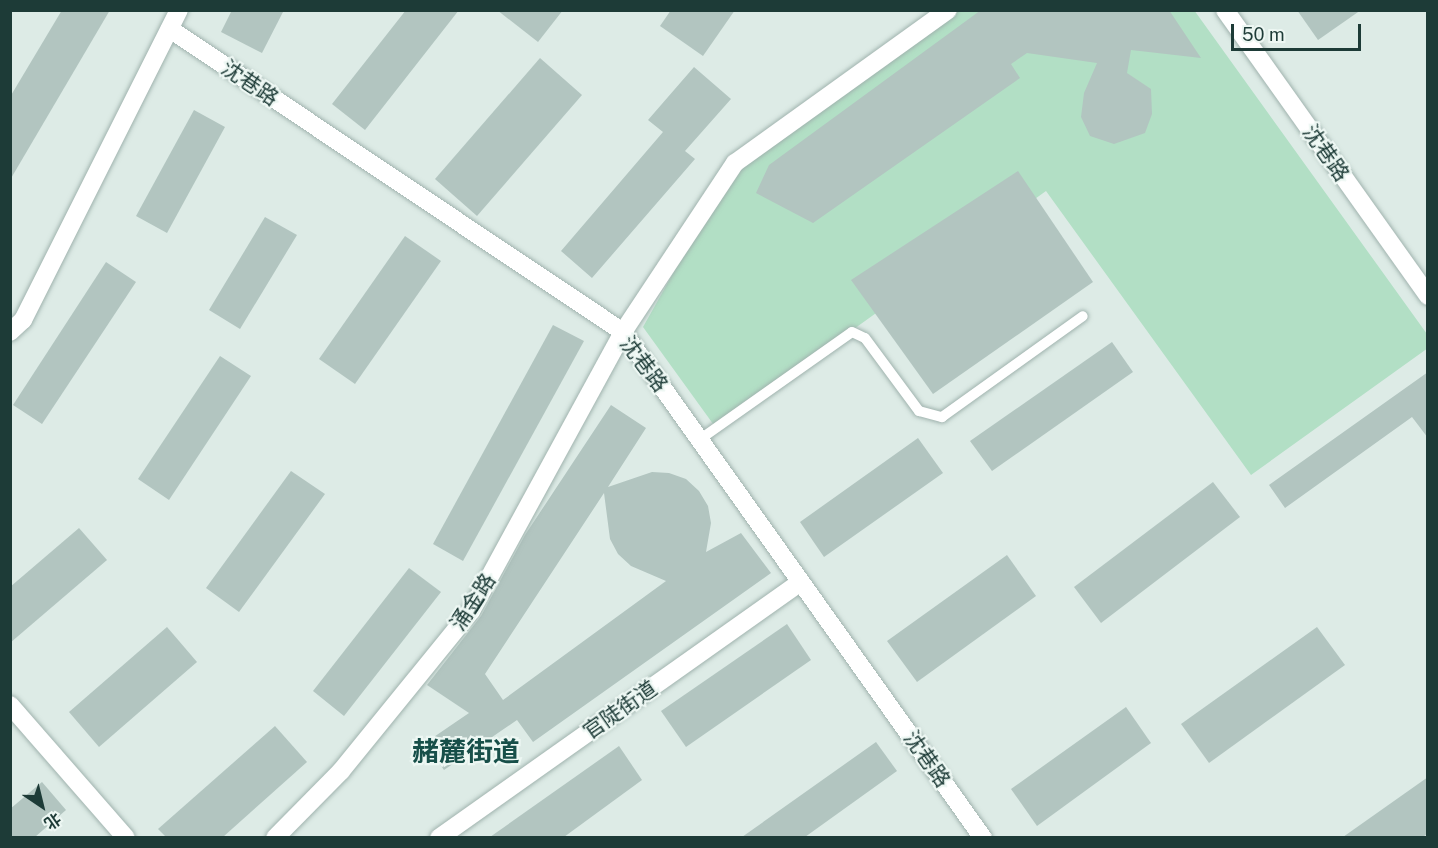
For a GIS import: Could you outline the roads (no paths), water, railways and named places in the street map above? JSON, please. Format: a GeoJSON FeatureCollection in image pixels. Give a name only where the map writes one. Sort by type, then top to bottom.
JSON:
{"type":"FeatureCollection","features":[{"type":"Feature","properties":{"kind":"street"},"geometry":{"type":"LineString","coordinates":[[10,332],[23,320],[179,10]]}},
{"type":"Feature","properties":{"kind":"street","name":"涌金路"},"geometry":{"type":"LineString","coordinates":[[275,837],[341,771],[471,611],[623,332],[735,163],[948,10]]}},
{"type":"Feature","properties":{"kind":"street","name":"沈巷路"},"geometry":{"type":"LineString","coordinates":[[1225,10],[1428,296]]}},
{"type":"Feature","properties":{"kind":"street","name":"沈巷路"},"geometry":{"type":"LineString","coordinates":[[170,29],[623,332],[982,837]]}},
{"type":"Feature","properties":{"kind":"street","name":"官陡街道"},"geometry":{"type":"LineString","coordinates":[[439,837],[801,582]]}},
{"type":"Feature","properties":{"kind":"street"},"geometry":{"type":"LineString","coordinates":[[10,705],[126,837]]}},
{"type":"Feature","properties":{"kind":"lane"},"geometry":{"type":"LineString","coordinates":[[699,440],[852,332],[865,338],[919,411],[942,417],[1083,316]]}},
{"type":"Feature","properties":{"kind":"district","name":"赭麓街道"},"geometry":{"type":"Point","coordinates":[466,752]}}]}
